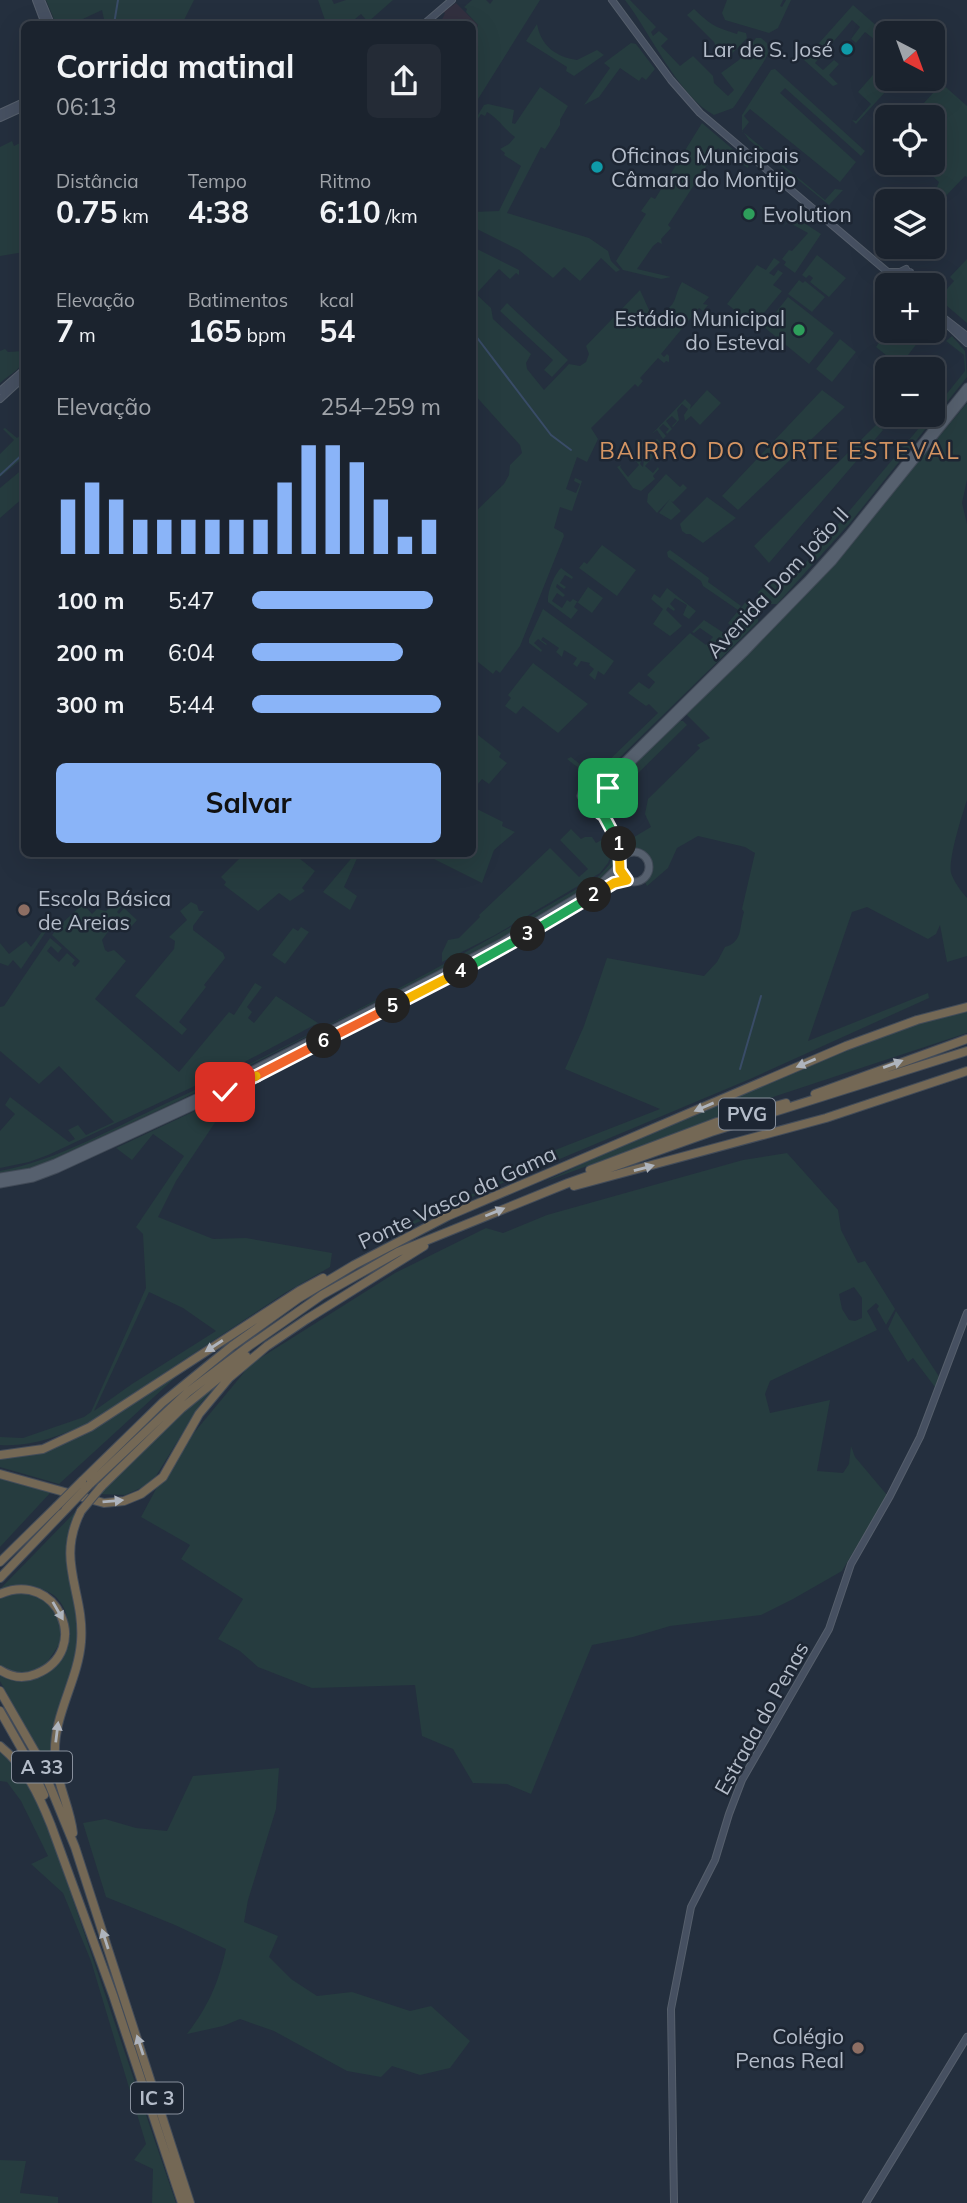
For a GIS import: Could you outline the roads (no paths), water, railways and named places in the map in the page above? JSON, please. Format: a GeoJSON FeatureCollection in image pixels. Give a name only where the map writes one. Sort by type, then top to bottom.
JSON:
{"type":"FeatureCollection","features":[{"type":"Feature","properties":{"kind":"highway","name":"Ponte Vasco da Gama"},"geometry":{"type":"LineString","coordinates":[[0,1578],[61,1508],[154,1411],[254,1329],[317,1287],[422,1228],[846,1046],[917,1020],[967,1007]]}},
{"type":"Feature","properties":{"kind":"highway","name":"Ponte Vasco da Gama"},"geometry":{"type":"LineString","coordinates":[[86,1482],[188,1392],[294,1313],[398,1252],[634,1152],[717,1122],[839,1086],[967,1039]]}},
{"type":"Feature","properties":{"kind":"highway","name":"Ponte Vasco da Gama"},"geometry":{"type":"LineString","coordinates":[[530,1198],[721,1129],[967,1051]]}},
{"type":"Feature","properties":{"kind":"highway","name":"Ponte Vasco da Gama"},"geometry":{"type":"LineString","coordinates":[[530,1198],[826,1118],[967,1071]]}},
{"type":"Feature","properties":{"kind":"highway"},"geometry":{"type":"LineString","coordinates":[[0,1455],[43,1449],[79,1433],[299,1291],[422,1228]]}},
{"type":"Feature","properties":{"kind":"highway"},"geometry":{"type":"LineString","coordinates":[[0,1474],[103,1503],[124,1501],[141,1494],[163,1476],[199,1414],[229,1378],[287,1332],[447,1232]]}},
{"type":"Feature","properties":{"kind":"highway"},"geometry":{"type":"LineString","coordinates":[[75,1847],[72,1821],[56,1774],[55,1753],[58,1721],[72,1684],[81,1643],[81,1619],[71,1571],[70,1546],[73,1528],[81,1511],[101,1487],[182,1408],[264,1342],[377,1270],[409,1255]]}},
{"type":"Feature","properties":{"kind":"highway","name":"Ponte Vasco da Gama"},"geometry":{"type":"LineString","coordinates":[[0,1562],[61,1508]]}},
{"type":"Feature","properties":{"kind":"highway"},"geometry":{"type":"LineString","coordinates":[[0,1594],[20,1588],[34,1590],[47,1597],[56,1605],[62,1616],[66,1632],[57,1660],[46,1669],[33,1675],[18,1677],[0,1670]]}},
{"type":"Feature","properties":{"kind":"highway","name":"A 33"},"geometry":{"type":"LineString","coordinates":[[0,1691],[38,1757],[75,1847],[123,1993]]}},
{"type":"Feature","properties":{"kind":"highway","name":"A 33"},"geometry":{"type":"LineString","coordinates":[[0,1711],[43,1792],[113,1995]]}},
{"type":"Feature","properties":{"kind":"highway"},"geometry":{"type":"LineString","coordinates":[[0,1746],[20,1766],[40,1797],[80,1901]]}},
{"type":"Feature","properties":{"kind":"highway","name":"IC 3"},"geometry":{"type":"LineString","coordinates":[[123,1993],[190,2203]]}},
{"type":"Feature","properties":{"kind":"highway","name":"IC 3"},"geometry":{"type":"LineString","coordinates":[[113,1995],[182,2203]]}},
{"type":"Feature","properties":{"kind":"main road","name":"Avenida Dom João II"},"geometry":{"type":"LineString","coordinates":[[594,779],[604,779],[614,772],[790,599],[857,524],[967,387]]}},
{"type":"Feature","properties":{"kind":"main road","name":"Avenida Dom João II"},"geometry":{"type":"LineString","coordinates":[[608,796],[611,783],[616,777],[744,653],[833,561],[967,395]]}},
{"type":"Feature","properties":{"kind":"main road"},"geometry":{"type":"LineString","coordinates":[[0,1184],[33,1178],[57,1169],[225,1092],[504,949],[614,883],[639,881],[649,871],[646,858],[624,844],[607,812],[608,796],[602,781],[594,779],[587,782],[581,792],[585,803],[604,816],[620,846],[621,874],[627,880]]}},
{"type":"Feature","properties":{"kind":"main road"},"geometry":{"type":"LineString","coordinates":[[592,807],[602,805],[608,796]]}},
{"type":"Feature","properties":{"kind":"main road"},"geometry":{"type":"LineString","coordinates":[[0,1177],[31,1172],[55,1163],[234,1079],[501,943],[603,881],[626,854],[636,852]]}},
{"type":"Feature","properties":{"kind":"street"},"geometry":{"type":"LineString","coordinates":[[36,0],[44,21]]}},
{"type":"Feature","properties":{"kind":"street"},"geometry":{"type":"LineString","coordinates":[[41,0],[50,21]]}},
{"type":"Feature","properties":{"kind":"street"},"geometry":{"type":"LineString","coordinates":[[428,21],[452,0]]}},
{"type":"Feature","properties":{"kind":"street"},"geometry":{"type":"LineString","coordinates":[[612,0],[634,26],[671,80],[700,113],[887,272],[908,270],[908,273]]}},
{"type":"Feature","properties":{"kind":"street"},"geometry":{"type":"LineString","coordinates":[[0,116],[21,106]]}},
{"type":"Feature","properties":{"kind":"street"},"geometry":{"type":"LineString","coordinates":[[945,319],[967,336]]}},
{"type":"Feature","properties":{"kind":"street"},"geometry":{"type":"LineString","coordinates":[[945,322],[967,343]]}},
{"type":"Feature","properties":{"kind":"street"},"geometry":{"type":"LineString","coordinates":[[0,391],[21,373]]}},
{"type":"Feature","properties":{"kind":"street"},"geometry":{"type":"LineString","coordinates":[[0,399],[21,380]]}},
{"type":"Feature","properties":{"kind":"street","name":"Estrada do Penas"},"geometry":{"type":"LineString","coordinates":[[674,2203],[671,2009],[691,1907],[715,1860],[742,1780],[830,1629],[851,1564],[920,1437],[967,1313]]}},
{"type":"Feature","properties":{"kind":"street"},"geometry":{"type":"LineString","coordinates":[[866,2203],[967,2037]]}},
{"type":"Feature","properties":{"kind":"waterway"},"geometry":{"type":"LineString","coordinates":[[114,21],[118,0]]}},
{"type":"Feature","properties":{"kind":"waterway"},"geometry":{"type":"LineString","coordinates":[[476,336],[551,435],[571,450]]}},
{"type":"Feature","properties":{"kind":"waterway"},"geometry":{"type":"LineString","coordinates":[[0,475],[21,456]]}},
{"type":"Feature","properties":{"kind":"waterway"},"geometry":{"type":"LineString","coordinates":[[740,1069],[761,996]]}},
{"type":"Feature","properties":{"kind":"place","name":"Lar de S. José"},"geometry":{"type":"Point","coordinates":[847,49]}},
{"type":"Feature","properties":{"kind":"place","name":"Oficinas Municipais Câmara do Montijo"},"geometry":{"type":"Point","coordinates":[597,167]}},
{"type":"Feature","properties":{"kind":"place","name":"Evolution"},"geometry":{"type":"Point","coordinates":[749,214]}},
{"type":"Feature","properties":{"kind":"place","name":"Estádio Municipal do Esteval"},"geometry":{"type":"Point","coordinates":[799,330]}},
{"type":"Feature","properties":{"kind":"place","name":"Escola Básica de Areias"},"geometry":{"type":"Point","coordinates":[24,910]}},
{"type":"Feature","properties":{"kind":"place","name":"Colégio Penas Real"},"geometry":{"type":"Point","coordinates":[858,2048]}},
{"type":"Feature","properties":{"kind":"district","name":"BAIRRO DO CORTE ESTEVAL"},"geometry":{"type":"Point","coordinates":[780,450]}}]}
